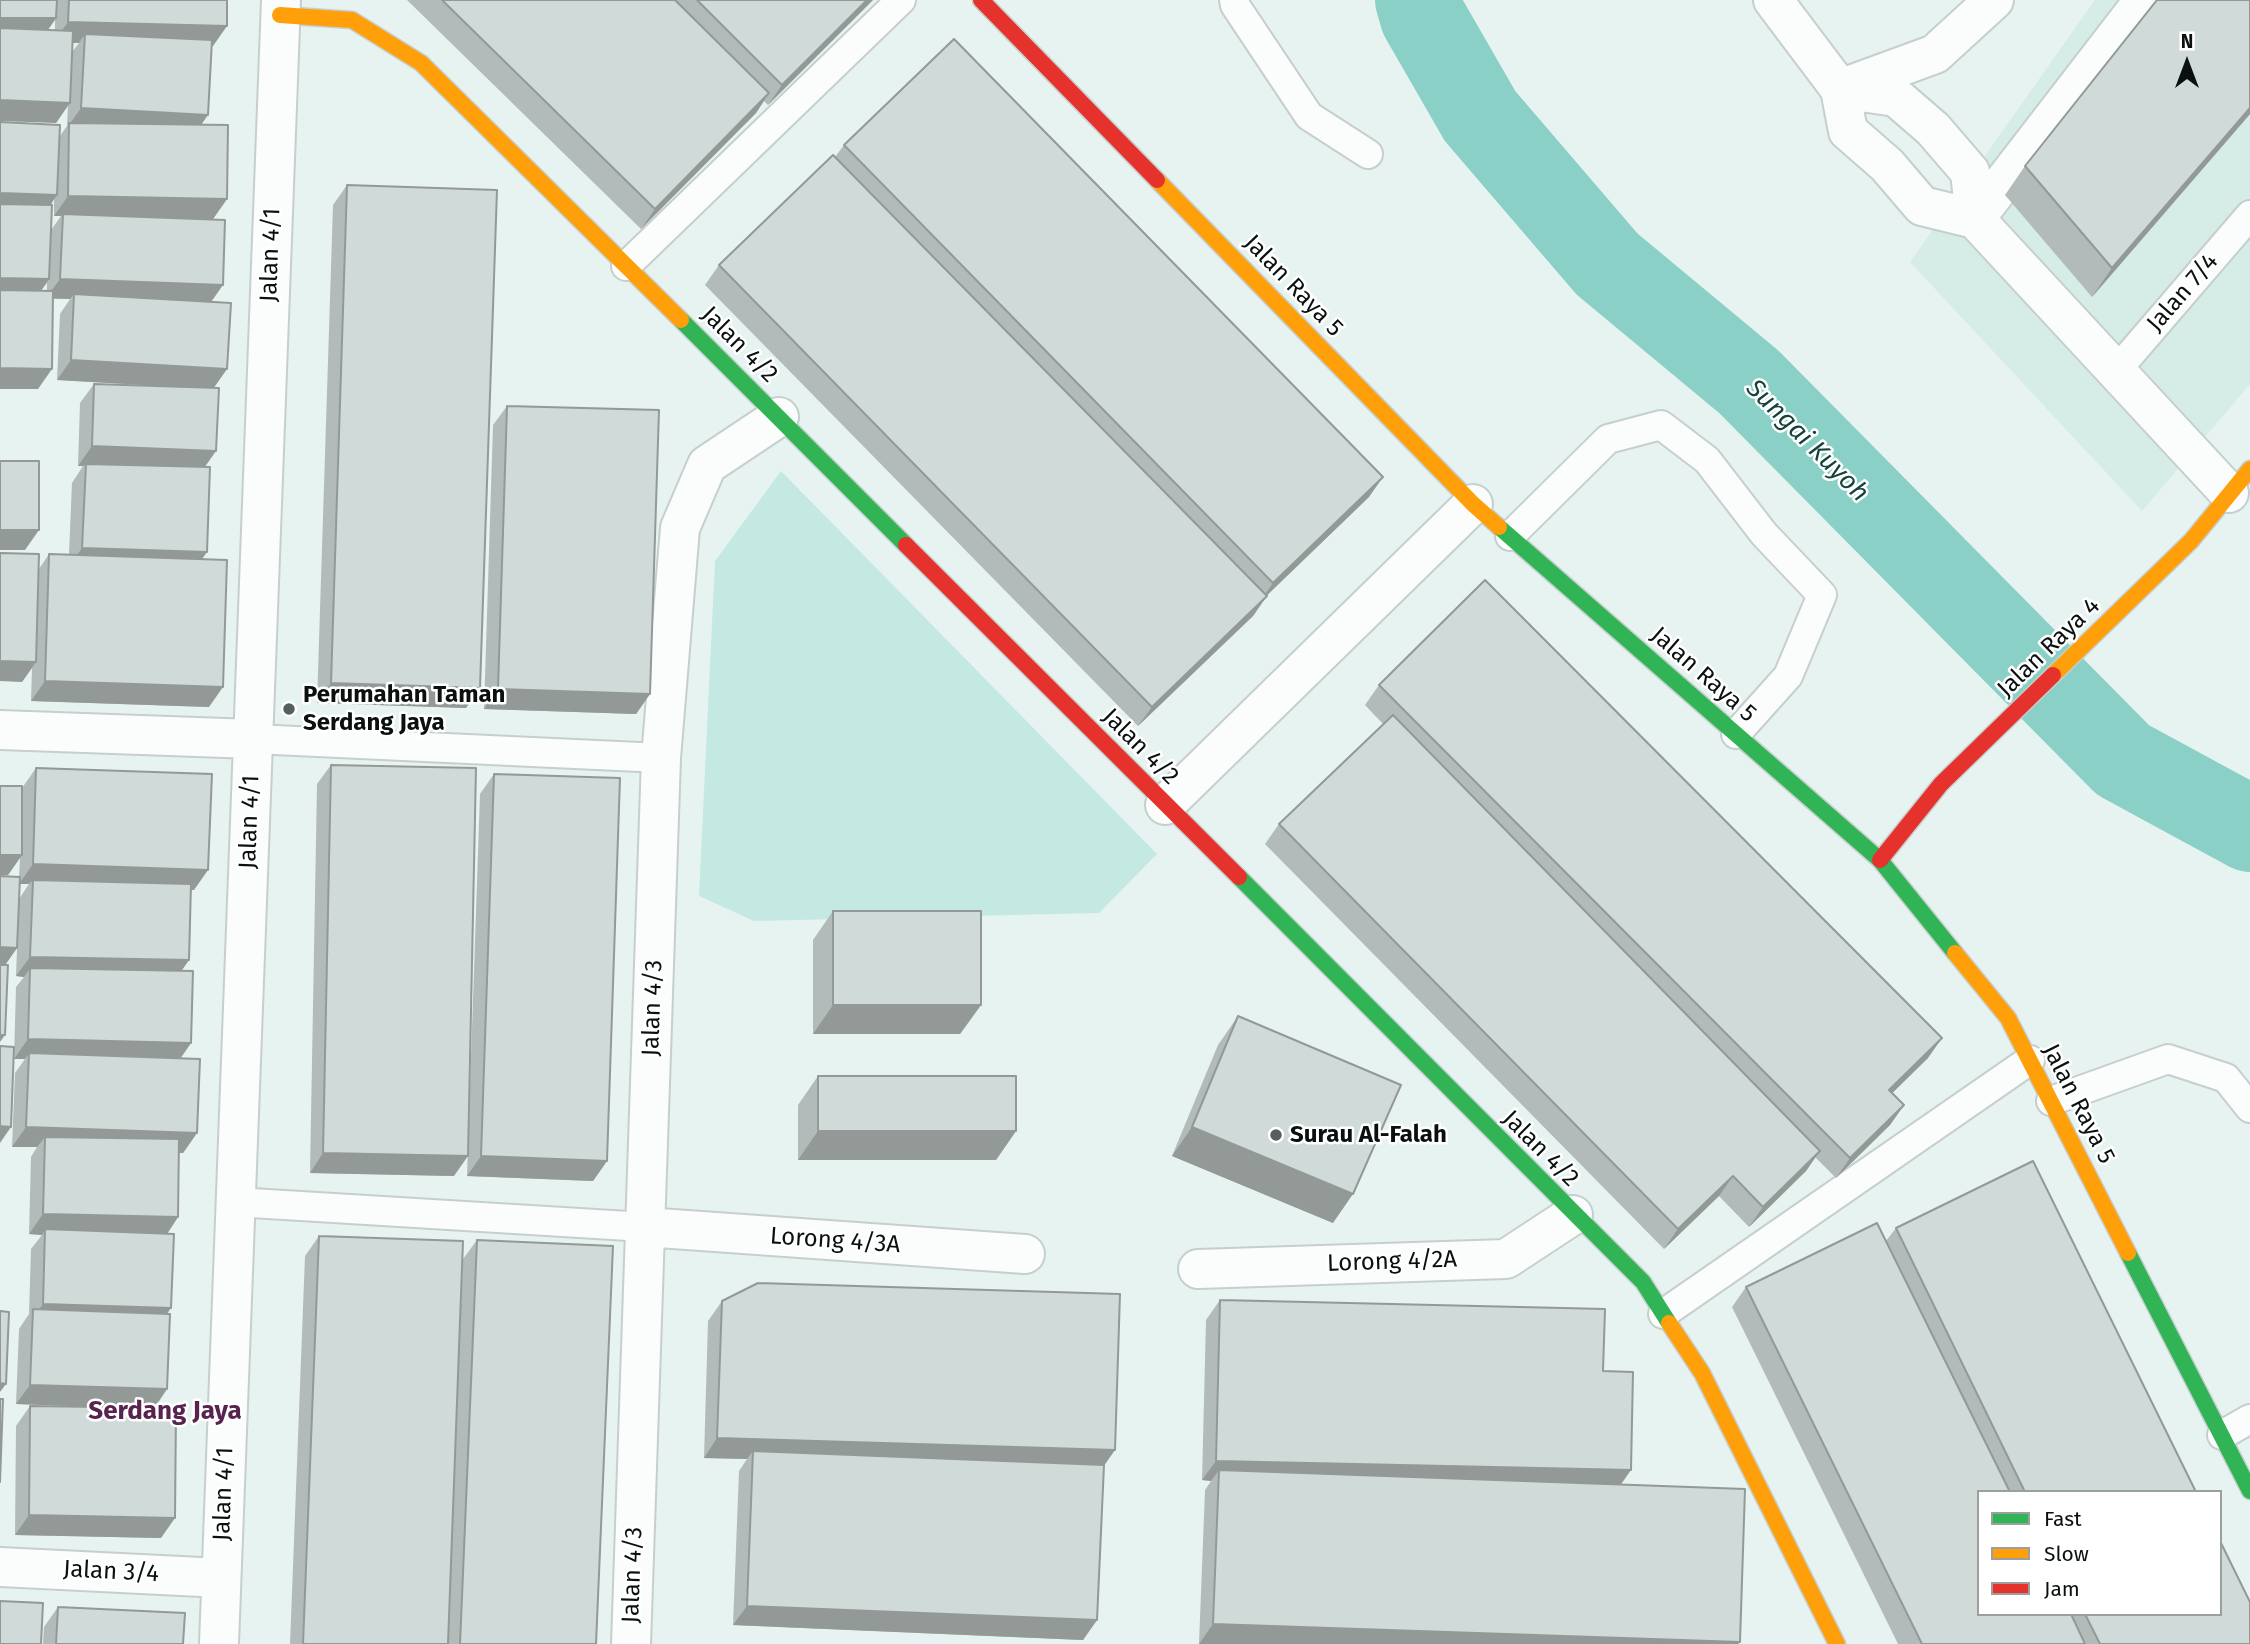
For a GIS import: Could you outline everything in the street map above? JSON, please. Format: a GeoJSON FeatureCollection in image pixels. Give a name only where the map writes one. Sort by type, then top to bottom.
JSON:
{"type":"FeatureCollection","features":[{"type":"Feature","properties":{"kind":"street","name":"Jalan Raya 5"},"geometry":{"type":"LineString","coordinates":[[981,0],[1473,504],[1880,860],[2008,1018],[2250,1491]]}},
{"type":"Feature","properties":{"kind":"street"},"geometry":{"type":"LineString","coordinates":[[1773,0],[1840,89],[1849,131],[1887,165],[1922,206],[1975,219],[2116,371],[2240,481]]}},
{"type":"Feature","properties":{"kind":"street"},"geometry":{"type":"LineString","coordinates":[[1840,89],[1935,54],[1994,0]]}},
{"type":"Feature","properties":{"kind":"street"},"geometry":{"type":"LineString","coordinates":[[1975,219],[2144,0]]}},
{"type":"Feature","properties":{"kind":"street","name":"Jalan 4/2"},"geometry":{"type":"LineString","coordinates":[[281,7],[352,20],[421,62],[1643,1282],[1702,1373],[1837,1644]]}},
{"type":"Feature","properties":{"kind":"street","name":"Jalan 4/1"},"geometry":{"type":"LineString","coordinates":[[219,1644],[281,7]]}},
{"type":"Feature","properties":{"kind":"street"},"geometry":{"type":"LineString","coordinates":[[1840,89],[1896,97],[1933,129],[1970,172],[1975,219]]}},
{"type":"Feature","properties":{"kind":"street","name":"Jalan 4/3"},"geometry":{"type":"LineString","coordinates":[[631,1644],[661,758],[680,528],[707,465],[779,417]]}},
{"type":"Feature","properties":{"kind":"street","name":"Jalan Raya 4"},"geometry":{"type":"LineString","coordinates":[[1880,860],[1941,784],[2191,541],[2240,481]]}},
{"type":"Feature","properties":{"kind":"street"},"geometry":{"type":"LineString","coordinates":[[1165,805],[1473,504]]}},
{"type":"Feature","properties":{"kind":"street"},"geometry":{"type":"LineString","coordinates":[[0,730],[253,739]]}},
{"type":"Feature","properties":{"kind":"street","name":"Lorong 4/2A"},"geometry":{"type":"LineString","coordinates":[[1198,1269],[1506,1259],[1573,1215]]}},
{"type":"Feature","properties":{"kind":"street","name":"Lorong 4/3A"},"geometry":{"type":"LineString","coordinates":[[645,1227],[1025,1254]]}},
{"type":"Feature","properties":{"kind":"street","name":"Jalan 3/4"},"geometry":{"type":"LineString","coordinates":[[0,1567],[221,1578]]}},
{"type":"Feature","properties":{"kind":"lane"},"geometry":{"type":"LineString","coordinates":[[626,265],[901,0]]}},
{"type":"Feature","properties":{"kind":"lane"},"geometry":{"type":"LineString","coordinates":[[1234,0],[1309,116],[1368,154]]}},
{"type":"Feature","properties":{"kind":"lane","name":"Jalan 7/4"},"geometry":{"type":"LineString","coordinates":[[2116,371],[2250,215]]}},
{"type":"Feature","properties":{"kind":"lane"},"geometry":{"type":"LineString","coordinates":[[1510,536],[1608,439],[1661,425],[1707,460],[1764,534],[1822,595],[1788,676],[1736,734]]}},
{"type":"Feature","properties":{"kind":"lane"},"geometry":{"type":"LineString","coordinates":[[253,739],[661,758]]}},
{"type":"Feature","properties":{"kind":"lane"},"geometry":{"type":"LineString","coordinates":[[2051,1101],[2168,1059],[2226,1078],[2250,1108]]}},
{"type":"Feature","properties":{"kind":"lane"},"geometry":{"type":"LineString","coordinates":[[1663,1314],[2031,1060]]}},
{"type":"Feature","properties":{"kind":"lane"},"geometry":{"type":"LineString","coordinates":[[235,1202],[645,1227]]}},
{"type":"Feature","properties":{"kind":"lane"},"geometry":{"type":"LineString","coordinates":[[2222,1435],[2250,1419]]}},
{"type":"Feature","properties":{"kind":"shaded area"},"geometry":{"type":"Polygon","coordinates":[[[2095,0],[2250,0],[2250,384],[2142,511],[1910,262],[2095,0]]]}},
{"type":"Feature","properties":{"kind":"shaded area"},"geometry":{"type":"Polygon","coordinates":[[[781,471],[1157,854],[1099,913],[754,921],[699,896],[715,561],[781,471]]]}},
{"type":"Feature","properties":{"kind":"building"},"geometry":{"type":"Polygon","coordinates":[[[0,0],[57,0],[56,18],[0,18],[0,0]]]}},
{"type":"Feature","properties":{"kind":"building"},"geometry":{"type":"Polygon","coordinates":[[[69,0],[227,0],[227,26],[68,22],[69,0]]]}},
{"type":"Feature","properties":{"kind":"building"},"geometry":{"type":"Polygon","coordinates":[[[442,0],[675,0],[769,93],[655,209],[442,0]]]}},
{"type":"Feature","properties":{"kind":"building"},"geometry":{"type":"Polygon","coordinates":[[[697,0],[867,0],[782,85],[697,0]]]}},
{"type":"Feature","properties":{"kind":"building"},"geometry":{"type":"Polygon","coordinates":[[[2157,0],[2250,0],[2250,108],[2112,268],[2025,166],[2157,0]]]}},
{"type":"Feature","properties":{"kind":"building"},"geometry":{"type":"Polygon","coordinates":[[[0,28],[73,31],[70,103],[0,100],[0,28]]]}},
{"type":"Feature","properties":{"kind":"building"},"geometry":{"type":"Polygon","coordinates":[[[85,34],[212,40],[208,115],[81,108],[85,34]]]}},
{"type":"Feature","properties":{"kind":"building"},"geometry":{"type":"Polygon","coordinates":[[[954,39],[1383,477],[1273,583],[844,145],[954,39]]]}},
{"type":"Feature","properties":{"kind":"building"},"geometry":{"type":"Polygon","coordinates":[[[0,122],[60,125],[57,195],[0,193],[0,122]]]}},
{"type":"Feature","properties":{"kind":"building"},"geometry":{"type":"Polygon","coordinates":[[[69,123],[228,125],[227,199],[68,196],[69,123]]]}},
{"type":"Feature","properties":{"kind":"building"},"geometry":{"type":"Polygon","coordinates":[[[833,155],[1267,596],[1152,707],[719,265],[833,155]]]}},
{"type":"Feature","properties":{"kind":"building"},"geometry":{"type":"Polygon","coordinates":[[[347,185],[497,190],[480,688],[331,683],[347,185]]]}},
{"type":"Feature","properties":{"kind":"building"},"geometry":{"type":"Polygon","coordinates":[[[0,204],[52,205],[49,279],[0,278],[0,204]]]}},
{"type":"Feature","properties":{"kind":"building"},"geometry":{"type":"Polygon","coordinates":[[[63,214],[225,220],[223,285],[60,279],[63,214]]]}},
{"type":"Feature","properties":{"kind":"building"},"geometry":{"type":"Polygon","coordinates":[[[0,290],[53,291],[52,369],[0,368],[0,290]]]}},
{"type":"Feature","properties":{"kind":"building"},"geometry":{"type":"Polygon","coordinates":[[[74,294],[231,303],[227,369],[71,360],[74,294]]]}},
{"type":"Feature","properties":{"kind":"building"},"geometry":{"type":"Polygon","coordinates":[[[94,384],[219,388],[216,451],[92,446],[94,384]]]}},
{"type":"Feature","properties":{"kind":"building"},"geometry":{"type":"Polygon","coordinates":[[[507,406],[659,410],[650,694],[498,689],[507,406]]]}},
{"type":"Feature","properties":{"kind":"building"},"geometry":{"type":"Polygon","coordinates":[[[0,461],[39,461],[39,530],[0,530],[0,461]]]}},
{"type":"Feature","properties":{"kind":"building"},"geometry":{"type":"Polygon","coordinates":[[[86,464],[210,467],[207,552],[82,548],[86,464]]]}},
{"type":"Feature","properties":{"kind":"building"},"geometry":{"type":"Polygon","coordinates":[[[0,553],[39,554],[36,662],[0,661],[0,553]]]}},
{"type":"Feature","properties":{"kind":"building"},"geometry":{"type":"Polygon","coordinates":[[[49,554],[227,560],[223,687],[45,681],[49,554]]]}},
{"type":"Feature","properties":{"kind":"building"},"geometry":{"type":"Polygon","coordinates":[[[1485,580],[1942,1038],[1889,1090],[1904,1105],[1850,1158],[1379,685],[1485,580]]]}},
{"type":"Feature","properties":{"kind":"building"},"geometry":{"type":"Polygon","coordinates":[[[1393,715],[1820,1151],[1763,1207],[1733,1176],[1678,1229],[1279,824],[1393,715]]]}},
{"type":"Feature","properties":{"kind":"building"},"geometry":{"type":"Polygon","coordinates":[[[331,765],[476,768],[468,1156],[323,1153],[331,765]]]}},
{"type":"Feature","properties":{"kind":"building"},"geometry":{"type":"Polygon","coordinates":[[[36,768],[212,774],[208,870],[33,864],[36,768]]]}},
{"type":"Feature","properties":{"kind":"building"},"geometry":{"type":"Polygon","coordinates":[[[494,774],[620,778],[607,1161],[481,1156],[494,774]]]}},
{"type":"Feature","properties":{"kind":"building"},"geometry":{"type":"Polygon","coordinates":[[[0,786],[22,786],[22,855],[0,855],[0,786]]]}},
{"type":"Feature","properties":{"kind":"building"},"geometry":{"type":"Polygon","coordinates":[[[0,876],[20,877],[17,948],[0,947],[0,876]]]}},
{"type":"Feature","properties":{"kind":"building"},"geometry":{"type":"Polygon","coordinates":[[[33,880],[191,884],[189,960],[30,957],[33,880]]]}},
{"type":"Feature","properties":{"kind":"building"},"geometry":{"type":"Polygon","coordinates":[[[833,911],[981,911],[981,1005],[833,1005],[833,911]]]}},
{"type":"Feature","properties":{"kind":"building"},"geometry":{"type":"Polygon","coordinates":[[[0,965],[8,965],[5,1035],[0,1035],[0,965]]]}},
{"type":"Feature","properties":{"kind":"building"},"geometry":{"type":"Polygon","coordinates":[[[30,968],[193,971],[191,1043],[28,1039],[30,968]]]}},
{"type":"Feature","properties":{"kind":"building","name":"Surau Al-Falah"},"geometry":{"type":"Polygon","coordinates":[[[1238,1016],[1401,1085],[1353,1194],[1192,1127],[1238,1016]]]}},
{"type":"Feature","properties":{"kind":"building"},"geometry":{"type":"Polygon","coordinates":[[[0,1046],[14,1047],[11,1127],[0,1126],[0,1046]]]}},
{"type":"Feature","properties":{"kind":"building"},"geometry":{"type":"Polygon","coordinates":[[[29,1053],[200,1059],[197,1133],[26,1127],[29,1053]]]}},
{"type":"Feature","properties":{"kind":"building"},"geometry":{"type":"Polygon","coordinates":[[[818,1076],[1016,1076],[1016,1131],[818,1131],[818,1076]]]}},
{"type":"Feature","properties":{"kind":"building"},"geometry":{"type":"Polygon","coordinates":[[[45,1137],[179,1139],[178,1217],[43,1214],[45,1137]]]}},
{"type":"Feature","properties":{"kind":"building"},"geometry":{"type":"Polygon","coordinates":[[[2033,1161],[2195,1490],[2024,1490],[1896,1228],[2033,1161]]]}},
{"type":"Feature","properties":{"kind":"building"},"geometry":{"type":"Polygon","coordinates":[[[1877,1223],[2009,1490],[1977,1490],[1977,1616],[2072,1616],[2085,1644],[1922,1644],[1746,1287],[1877,1223]]]}},
{"type":"Feature","properties":{"kind":"building"},"geometry":{"type":"Polygon","coordinates":[[[45,1229],[174,1234],[171,1308],[43,1304],[45,1229]]]}},
{"type":"Feature","properties":{"kind":"building"},"geometry":{"type":"Polygon","coordinates":[[[319,1236],[463,1241],[448,1644],[303,1644],[319,1236]]]}},
{"type":"Feature","properties":{"kind":"building"},"geometry":{"type":"Polygon","coordinates":[[[477,1240],[613,1246],[596,1644],[460,1644],[477,1240]]]}},
{"type":"Feature","properties":{"kind":"building"},"geometry":{"type":"Polygon","coordinates":[[[758,1283],[1120,1294],[1115,1450],[717,1438],[722,1301],[758,1283]]]}},
{"type":"Feature","properties":{"kind":"building"},"geometry":{"type":"Polygon","coordinates":[[[1220,1300],[1605,1309],[1603,1371],[1633,1372],[1631,1470],[1216,1461],[1220,1300]]]}},
{"type":"Feature","properties":{"kind":"building"},"geometry":{"type":"Polygon","coordinates":[[[33,1309],[170,1314],[167,1389],[30,1385],[33,1309]]]}},
{"type":"Feature","properties":{"kind":"building"},"geometry":{"type":"Polygon","coordinates":[[[0,1311],[9,1312],[6,1384],[0,1383],[0,1311]]]}},
{"type":"Feature","properties":{"kind":"building"},"geometry":{"type":"Polygon","coordinates":[[[0,1399],[3,1399],[0,1482],[0,1399]]]}},
{"type":"Feature","properties":{"kind":"building"},"geometry":{"type":"Polygon","coordinates":[[[30,1406],[176,1408],[175,1518],[29,1515],[30,1406]]]}},
{"type":"Feature","properties":{"kind":"building"},"geometry":{"type":"Polygon","coordinates":[[[753,1451],[1104,1465],[1097,1620],[747,1606],[753,1451]]]}},
{"type":"Feature","properties":{"kind":"building"},"geometry":{"type":"Polygon","coordinates":[[[1219,1470],[1745,1489],[1740,1642],[1213,1624],[1219,1470]]]}},
{"type":"Feature","properties":{"kind":"building"},"geometry":{"type":"Polygon","coordinates":[[[2222,1545],[2250,1602],[2250,1644],[2100,1644],[2086,1616],[2222,1616],[2222,1545]]]}},
{"type":"Feature","properties":{"kind":"building"},"geometry":{"type":"Polygon","coordinates":[[[0,1601],[43,1603],[41,1644],[0,1644],[0,1601]]]}},
{"type":"Feature","properties":{"kind":"building"},"geometry":{"type":"Polygon","coordinates":[[[58,1607],[185,1613],[183,1644],[56,1644],[58,1607]]]}},
{"type":"Feature","properties":{"kind":"waterway","name":"Sungai Kuyoh"},"geometry":{"type":"LineString","coordinates":[[1418,0],[1423,17],[1480,116],[1607,264],[1749,382],[2123,760],[2250,829]]}},
{"type":"Feature","properties":{"kind":"traffic: fast"},"geometry":{"type":"LineString","coordinates":[[681,320],[906,545]]}},
{"type":"Feature","properties":{"kind":"traffic: fast"},"geometry":{"type":"LineString","coordinates":[[1499,527],[1880,860],[1955,953]]}},
{"type":"Feature","properties":{"kind":"traffic: fast"},"geometry":{"type":"LineString","coordinates":[[1239,877],[1643,1282],[1669,1323]]}},
{"type":"Feature","properties":{"kind":"traffic: fast"},"geometry":{"type":"LineString","coordinates":[[2128,1253],[2250,1491]]}},
{"type":"Feature","properties":{"kind":"traffic: slow"},"geometry":{"type":"LineString","coordinates":[[280,15],[352,20],[421,63],[681,320]]}},
{"type":"Feature","properties":{"kind":"traffic: slow"},"geometry":{"type":"LineString","coordinates":[[1157,180],[1473,504],[1499,527]]}},
{"type":"Feature","properties":{"kind":"traffic: slow"},"geometry":{"type":"LineString","coordinates":[[2053,675],[2191,541],[2250,469]]}},
{"type":"Feature","properties":{"kind":"traffic: slow"},"geometry":{"type":"LineString","coordinates":[[1955,953],[2008,1018],[2128,1253]]}},
{"type":"Feature","properties":{"kind":"traffic: slow"},"geometry":{"type":"LineString","coordinates":[[1669,1323],[1702,1373],[1837,1644]]}},
{"type":"Feature","properties":{"kind":"traffic: jam"},"geometry":{"type":"LineString","coordinates":[[981,0],[1157,180]]}},
{"type":"Feature","properties":{"kind":"traffic: jam"},"geometry":{"type":"LineString","coordinates":[[906,545],[1239,877]]}},
{"type":"Feature","properties":{"kind":"traffic: jam"},"geometry":{"type":"LineString","coordinates":[[1880,860],[1941,784],[2053,675]]}},
{"type":"Feature","properties":{"kind":"place","name":"Perumahan Taman Serdang Jaya"},"geometry":{"type":"Point","coordinates":[289,709]}},
{"type":"Feature","properties":{"kind":"place","name":"Surau Al-Falah"},"geometry":{"type":"Point","coordinates":[1276,1135]}},
{"type":"Feature","properties":{"kind":"district","name":"Serdang Jaya"},"geometry":{"type":"Point","coordinates":[165,1412]}}]}
